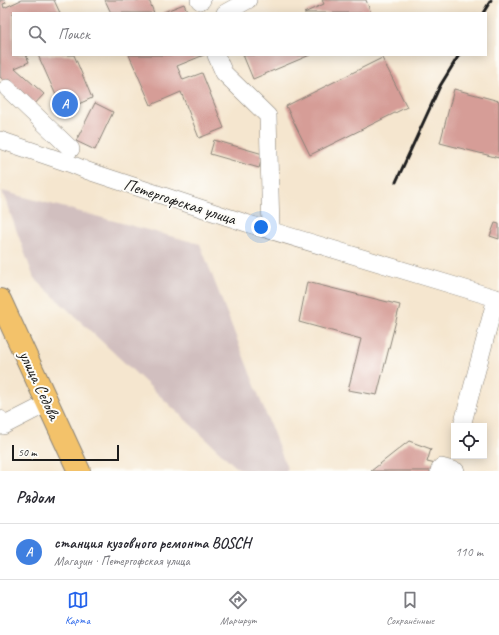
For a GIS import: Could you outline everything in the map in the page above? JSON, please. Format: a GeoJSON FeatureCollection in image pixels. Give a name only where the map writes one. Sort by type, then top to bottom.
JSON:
{"type":"FeatureCollection","features":[{"type":"Feature","properties":{"kind":"main road","name":"улица Седова"},"geometry":{"type":"LineString","coordinates":[[0,300],[79,471]]}},
{"type":"Feature","properties":{"kind":"street"},"geometry":{"type":"LineString","coordinates":[[227,12],[248,0]]}},
{"type":"Feature","properties":{"kind":"street"},"geometry":{"type":"LineString","coordinates":[[216,56],[224,73],[268,116],[271,230]]}},
{"type":"Feature","properties":{"kind":"street"},"geometry":{"type":"LineString","coordinates":[[7,88],[71,151]]}},
{"type":"Feature","properties":{"kind":"street","name":"Петергофская улица"},"geometry":{"type":"LineString","coordinates":[[0,140],[71,151],[88,171],[271,230],[498,299]]}},
{"type":"Feature","properties":{"kind":"street"},"geometry":{"type":"LineString","coordinates":[[463,423],[498,299]]}},
{"type":"Feature","properties":{"kind":"street"},"geometry":{"type":"LineString","coordinates":[[0,419],[3,426],[48,403]]}},
{"type":"Feature","properties":{"kind":"shaded area"},"geometry":{"type":"Polygon","coordinates":[[[2,191],[200,244],[288,471],[244,471],[235,466],[34,278],[2,191]]]}},
{"type":"Feature","properties":{"kind":"building"},"geometry":{"type":"Polygon","coordinates":[[[0,0],[5,0],[6,3],[3,4],[4,8],[21,0],[54,0],[60,12],[12,12],[12,56],[26,56],[29,62],[15,68],[44,94],[33,106],[0,77],[0,0]]]}},
{"type":"Feature","properties":{"kind":"building"},"geometry":{"type":"Polygon","coordinates":[[[105,0],[149,0],[154,12],[111,12],[105,0]]]}},
{"type":"Feature","properties":{"kind":"building"},"geometry":{"type":"Polygon","coordinates":[[[322,0],[366,0],[371,12],[306,12],[324,4],[322,0]]]}},
{"type":"Feature","properties":{"kind":"building"},"geometry":{"type":"Polygon","coordinates":[[[184,4],[188,12],[164,12],[184,4]]]}},
{"type":"Feature","properties":{"kind":"building"},"geometry":{"type":"Polygon","coordinates":[[[38,56],[74,56],[92,98],[63,111],[38,56]]]}},
{"type":"Feature","properties":{"kind":"building"},"geometry":{"type":"Polygon","coordinates":[[[129,56],[202,56],[177,66],[183,80],[202,73],[224,128],[199,138],[181,92],[151,105],[129,56]]]}},
{"type":"Feature","properties":{"kind":"building"},"geometry":{"type":"Polygon","coordinates":[[[243,56],[308,56],[253,79],[243,56]]]}},
{"type":"Feature","properties":{"kind":"building"},"geometry":{"type":"Polygon","coordinates":[[[382,58],[407,107],[310,155],[286,106],[382,58]]]}},
{"type":"Feature","properties":{"kind":"building"},"geometry":{"type":"Polygon","coordinates":[[[454,89],[499,101],[499,158],[440,143],[454,89]]]}},
{"type":"Feature","properties":{"kind":"building"},"geometry":{"type":"Polygon","coordinates":[[[95,103],[113,112],[95,150],[76,141],[95,103]]]}},
{"type":"Feature","properties":{"kind":"building"},"geometry":{"type":"Polygon","coordinates":[[[214,140],[263,154],[259,168],[210,154],[214,140]]]}},
{"type":"Feature","properties":{"kind":"building"},"geometry":{"type":"Polygon","coordinates":[[[495,223],[499,224],[499,239],[490,236],[495,223]]]}},
{"type":"Feature","properties":{"kind":"building"},"geometry":{"type":"Polygon","coordinates":[[[307,282],[400,305],[377,395],[348,390],[361,339],[299,322],[307,282]]]}},
{"type":"Feature","properties":{"kind":"building"},"geometry":{"type":"Polygon","coordinates":[[[409,441],[431,449],[427,462],[440,465],[438,471],[371,471],[409,441]]]}},
{"type":"Feature","properties":{"kind":"railway"},"geometry":{"type":"LineString","coordinates":[[484,12],[491,0]]}},
{"type":"Feature","properties":{"kind":"railway"},"geometry":{"type":"LineString","coordinates":[[396,182],[440,86],[458,56]]}},
{"type":"Feature","properties":{"kind":"place","name":"станция кузовного ремонта BOSCH"},"geometry":{"type":"Point","coordinates":[65,104]}}]}
